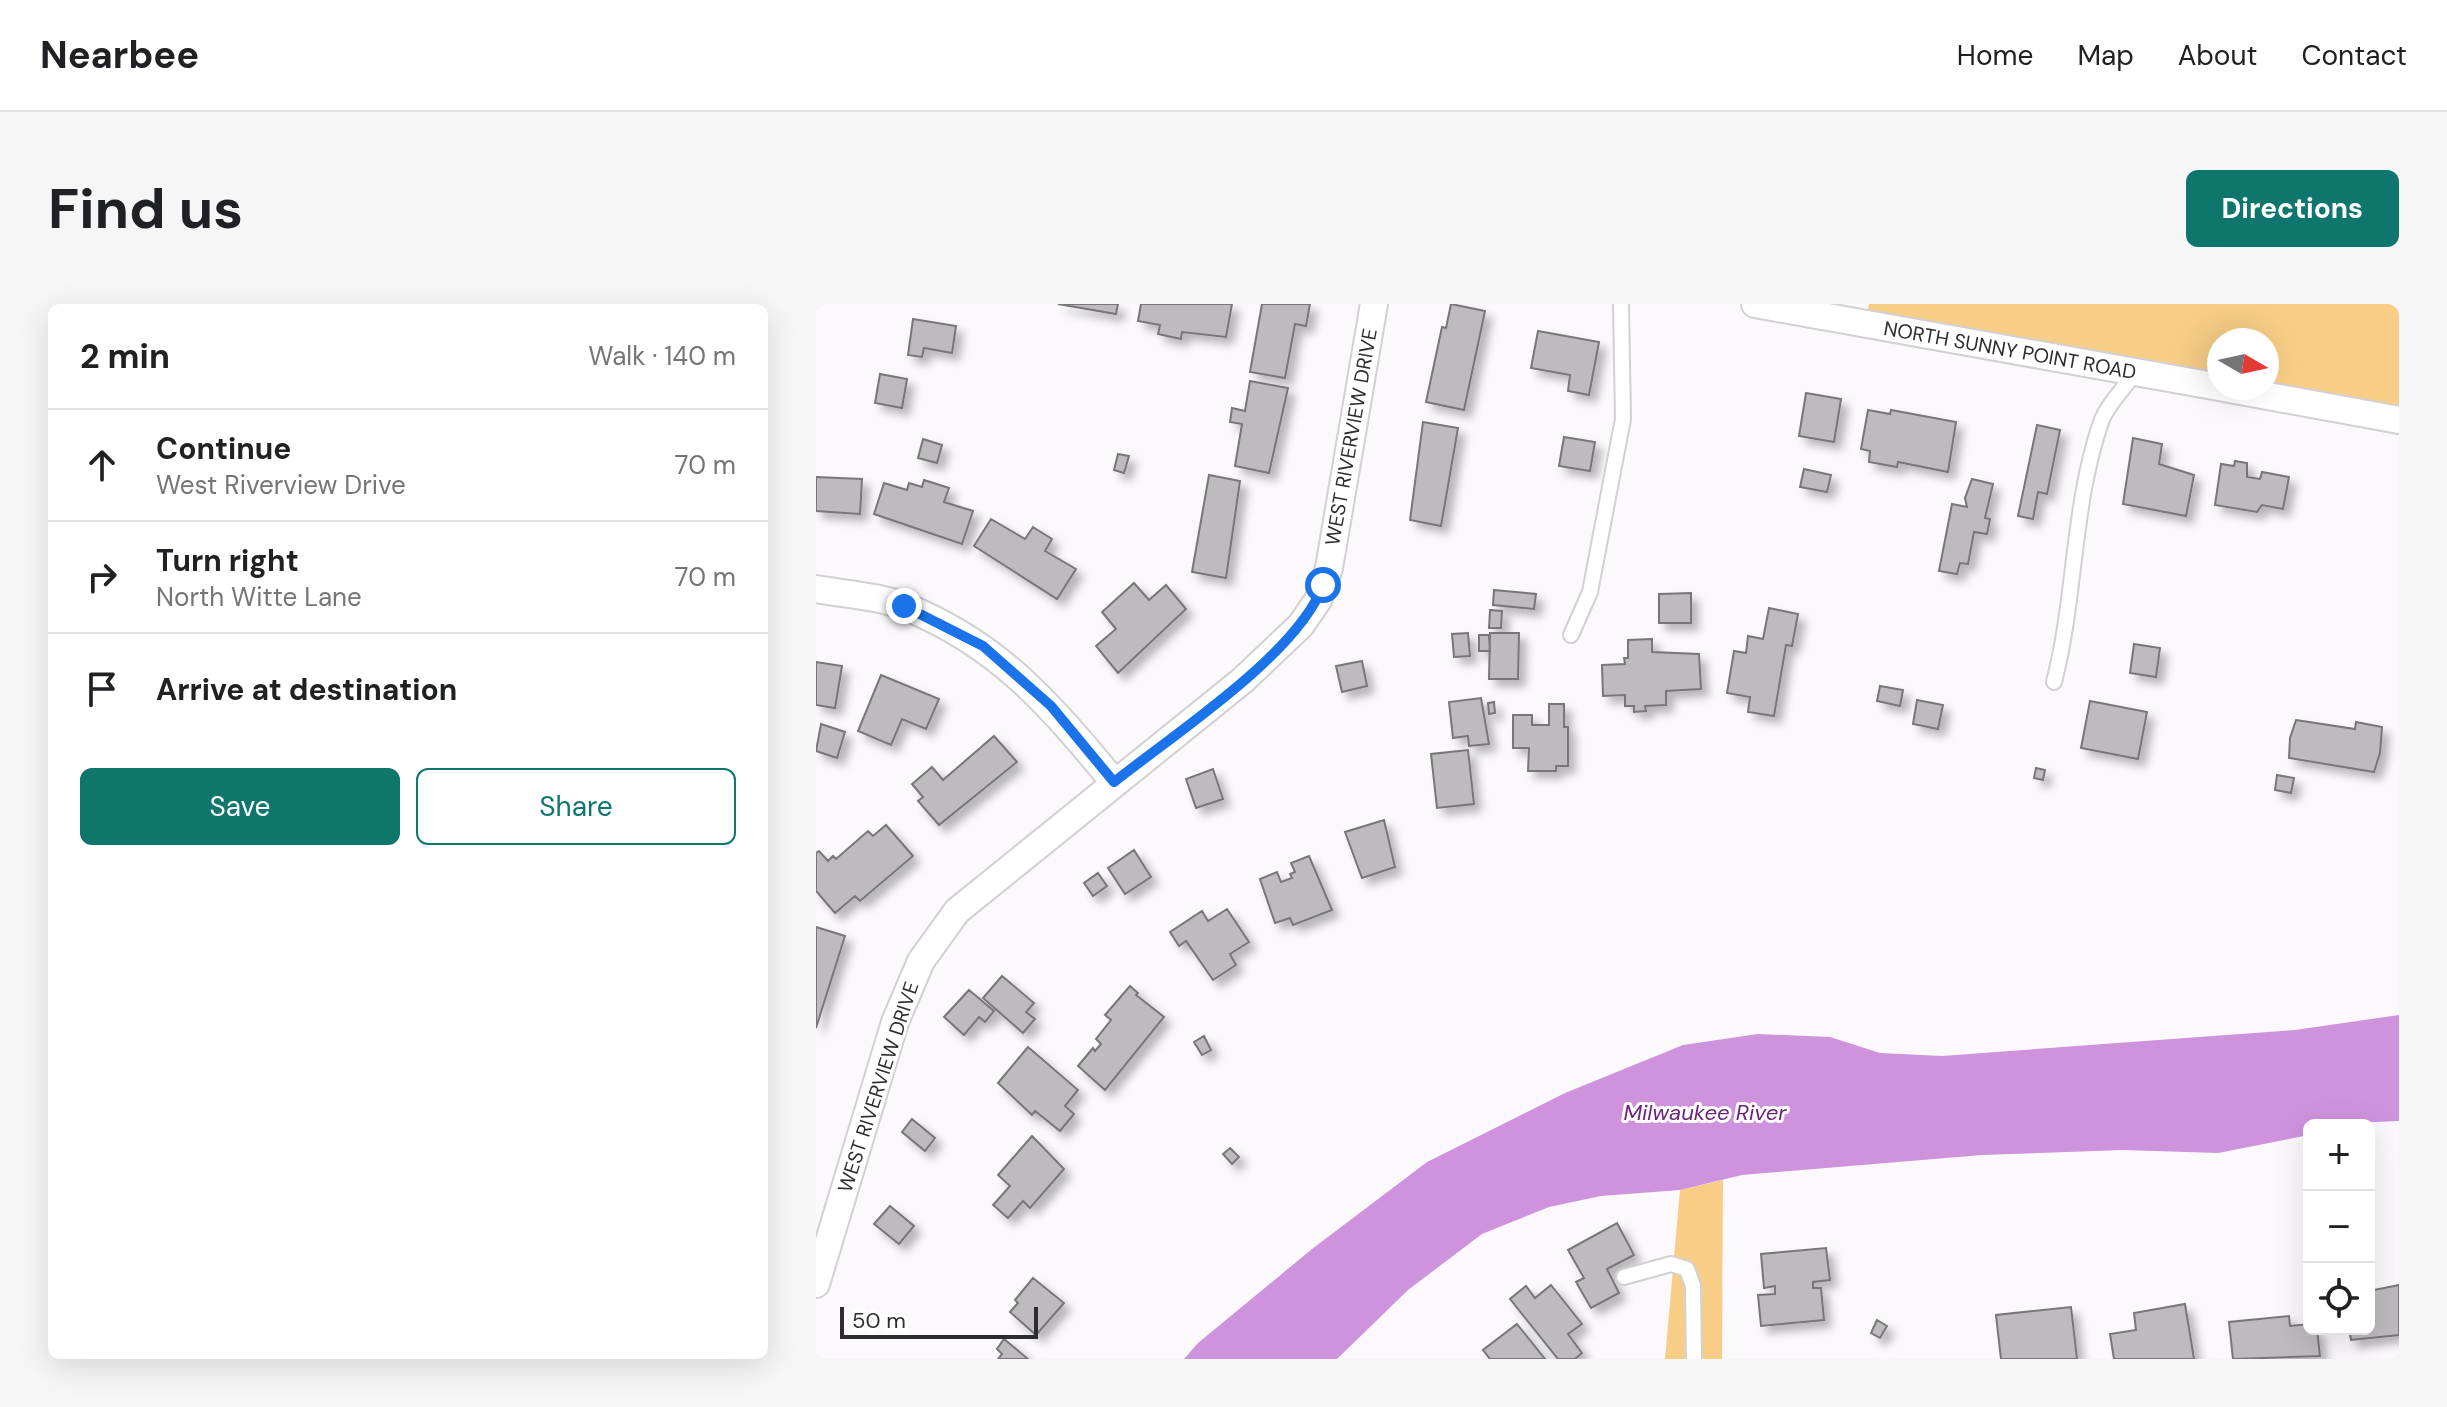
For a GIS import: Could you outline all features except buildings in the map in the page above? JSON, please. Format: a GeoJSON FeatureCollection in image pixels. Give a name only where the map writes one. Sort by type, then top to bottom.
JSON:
{"type":"FeatureCollection","features":[{"type":"Feature","properties":{"kind":"street","name":"WEST RIVERVIEW DRIVE"},"geometry":{"type":"LineString","coordinates":[[816,1284],[895,1022],[921,961],[957,911],[1243,680],[1301,625],[1318,600],[1329,568],[1374,304]]}},
{"type":"Feature","properties":{"kind":"street","name":"NORTH SUNNY POINT ROAD"},"geometry":{"type":"LineString","coordinates":[[1755,304],[1822,310],[2207,385]]}},
{"type":"Feature","properties":{"kind":"street","name":"NORTH SUNNY POINT ROAD"},"geometry":{"type":"LineString","coordinates":[[2279,398],[2399,420]]}},
{"type":"Feature","properties":{"kind":"street"},"geometry":{"type":"LineString","coordinates":[[816,589],[904,606],[983,646],[1051,706],[1114,782]]}},
{"type":"Feature","properties":{"kind":"lane"},"geometry":{"type":"LineString","coordinates":[[1571,635],[1590,592],[1623,419],[1621,304]]}},
{"type":"Feature","properties":{"kind":"lane"},"geometry":{"type":"LineString","coordinates":[[2054,682],[2063,650],[2082,497],[2102,419],[2136,372]]}},
{"type":"Feature","properties":{"kind":"lane"},"geometry":{"type":"LineString","coordinates":[[1624,1277],[1671,1264],[1687,1269],[1693,1286],[1694,1359]]}},
{"type":"Feature","properties":{"kind":"shaded area"},"geometry":{"type":"Polygon","coordinates":[[[1869,304],[2399,304],[2399,412],[2279,390],[2279,328],[2207,328],[2207,377],[1867,313],[1869,304]]]}},
{"type":"Feature","properties":{"kind":"shaded area"},"geometry":{"type":"Polygon","coordinates":[[[1723,1180],[1722,1359],[1665,1359],[1680,1190],[1723,1180]]]}},
{"type":"Feature","properties":{"kind":"water","name":"Milwaukee River"},"geometry":{"type":"Polygon","coordinates":[[[2399,1015],[2399,1121],[2303,1119],[2303,1136],[2218,1153],[2123,1150],[1982,1155],[1742,1175],[1680,1190],[1601,1196],[1549,1207],[1482,1234],[1408,1290],[1337,1359],[1184,1359],[1198,1343],[1312,1249],[1427,1162],[1565,1093],[1683,1045],[1758,1034],[1830,1037],[1880,1053],[1942,1056],[2295,1030],[2399,1015]]]}},
{"type":"Feature","properties":{"kind":"route"},"geometry":{"type":"LineString","coordinates":[[904,606],[983,646],[1051,706],[1114,782],[1243,680],[1301,625],[1318,600],[1323,585]]}}]}
